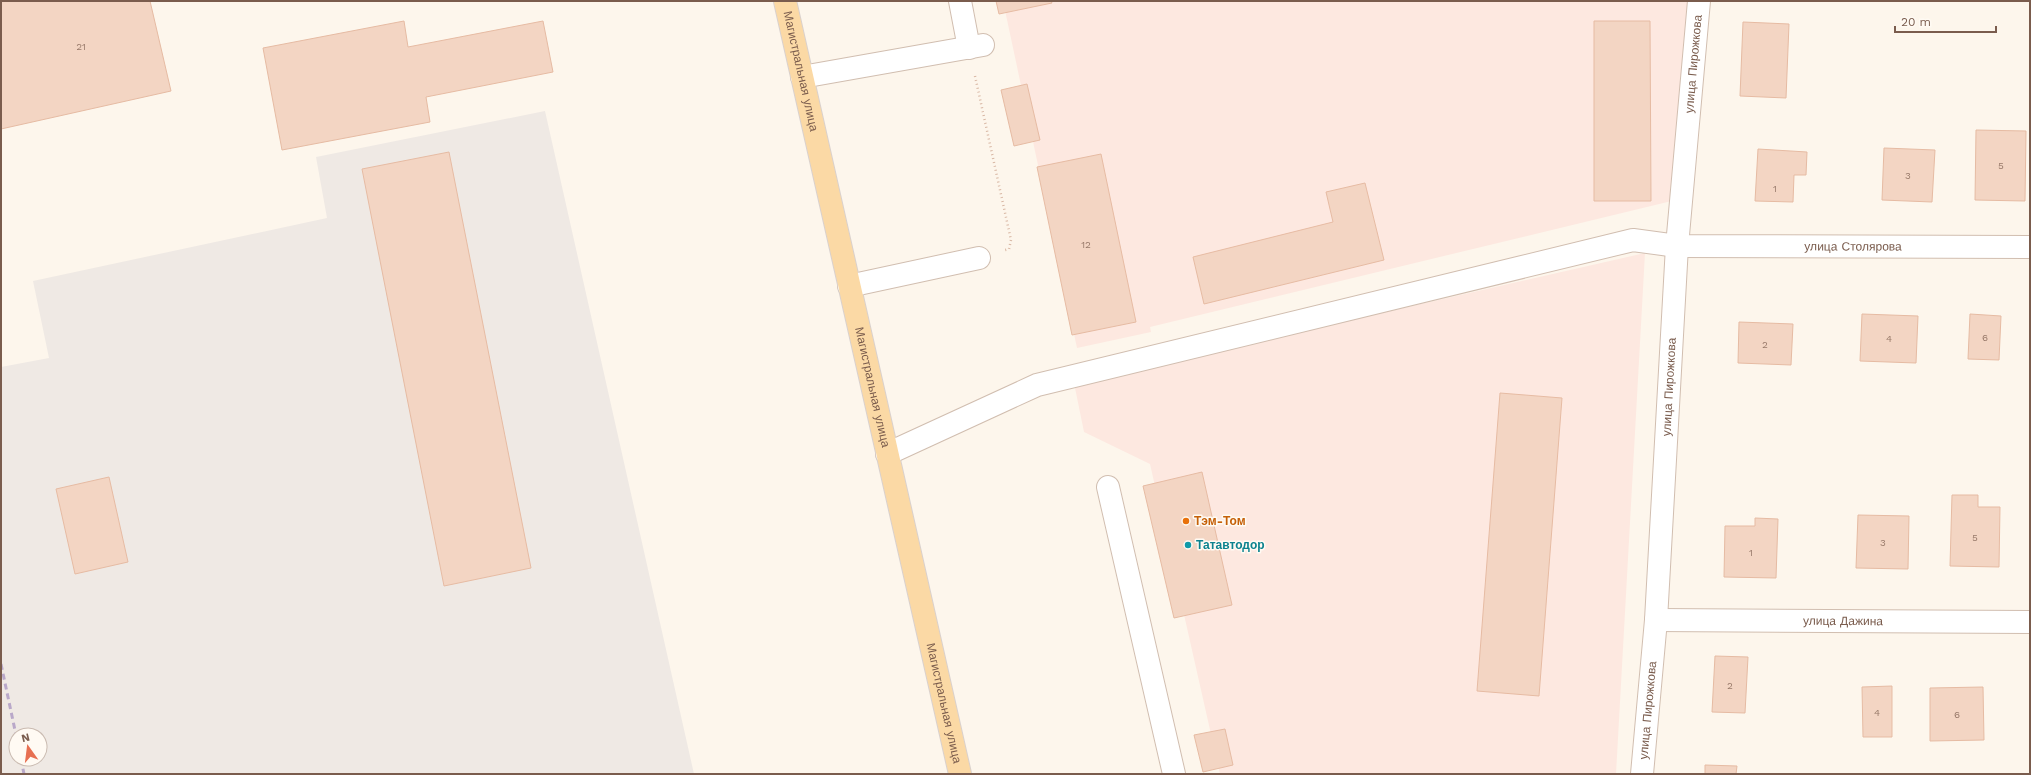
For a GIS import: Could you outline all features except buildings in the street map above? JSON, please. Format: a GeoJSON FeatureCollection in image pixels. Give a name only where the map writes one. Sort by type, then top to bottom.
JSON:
{"type":"FeatureCollection","features":[{"type":"Feature","properties":{"kind":"main road","name":"Магистральная улица"},"geometry":{"type":"LineString","coordinates":[[785,1],[960,774]]}},
{"type":"Feature","properties":{"kind":"street"},"geometry":{"type":"LineString","coordinates":[[802,78],[976,47],[960,1]]}},
{"type":"Feature","properties":{"kind":"street","name":"улица Пирожкова"},"geometry":{"type":"LineString","coordinates":[[1642,774],[1656,620],[1677,246],[1699,1]]}},
{"type":"Feature","properties":{"kind":"street","name":"улица Столярова"},"geometry":{"type":"LineString","coordinates":[[887,454],[1037,385],[1633,240],[1677,246],[2030,247]]}},
{"type":"Feature","properties":{"kind":"street"},"geometry":{"type":"LineString","coordinates":[[849,286],[979,258]]}},
{"type":"Feature","properties":{"kind":"street"},"geometry":{"type":"LineString","coordinates":[[1108,486],[1174,774]]}},
{"type":"Feature","properties":{"kind":"street","name":"улица Дажина"},"geometry":{"type":"LineString","coordinates":[[1656,620],[2030,622]]}},
{"type":"Feature","properties":{"kind":"path"},"geometry":{"type":"LineString","coordinates":[[976,47],[1011,240],[1009,249],[979,258]]}},
{"type":"Feature","properties":{"kind":"shaded area"},"geometry":{"type":"Polygon","coordinates":[[[1003,1],[1699,1],[1684,198],[1150,327],[1151,332],[1077,348],[1003,1]]]}},
{"type":"Feature","properties":{"kind":"shaded area"},"geometry":{"type":"Polygon","coordinates":[[[545,111],[694,774],[1,774],[1,367],[49,358],[33,281],[327,218],[316,157],[545,111]]]}},
{"type":"Feature","properties":{"kind":"shaded area"},"geometry":{"type":"Polygon","coordinates":[[[1645,253],[1616,774],[1220,774],[1150,464],[1084,432],[1074,383],[1645,253]]]}},
{"type":"Feature","properties":{"kind":"railway"},"geometry":{"type":"LineString","coordinates":[[1,664],[14,727]]}},
{"type":"Feature","properties":{"kind":"railway"},"geometry":{"type":"LineString","coordinates":[[23,767],[24,774]]}},
{"type":"Feature","properties":{"kind":"place","name":"Тэм-Том"},"geometry":{"type":"Point","coordinates":[1186,521]}},
{"type":"Feature","properties":{"kind":"place","name":"Татавтодор"},"geometry":{"type":"Point","coordinates":[1188,545]}}]}
